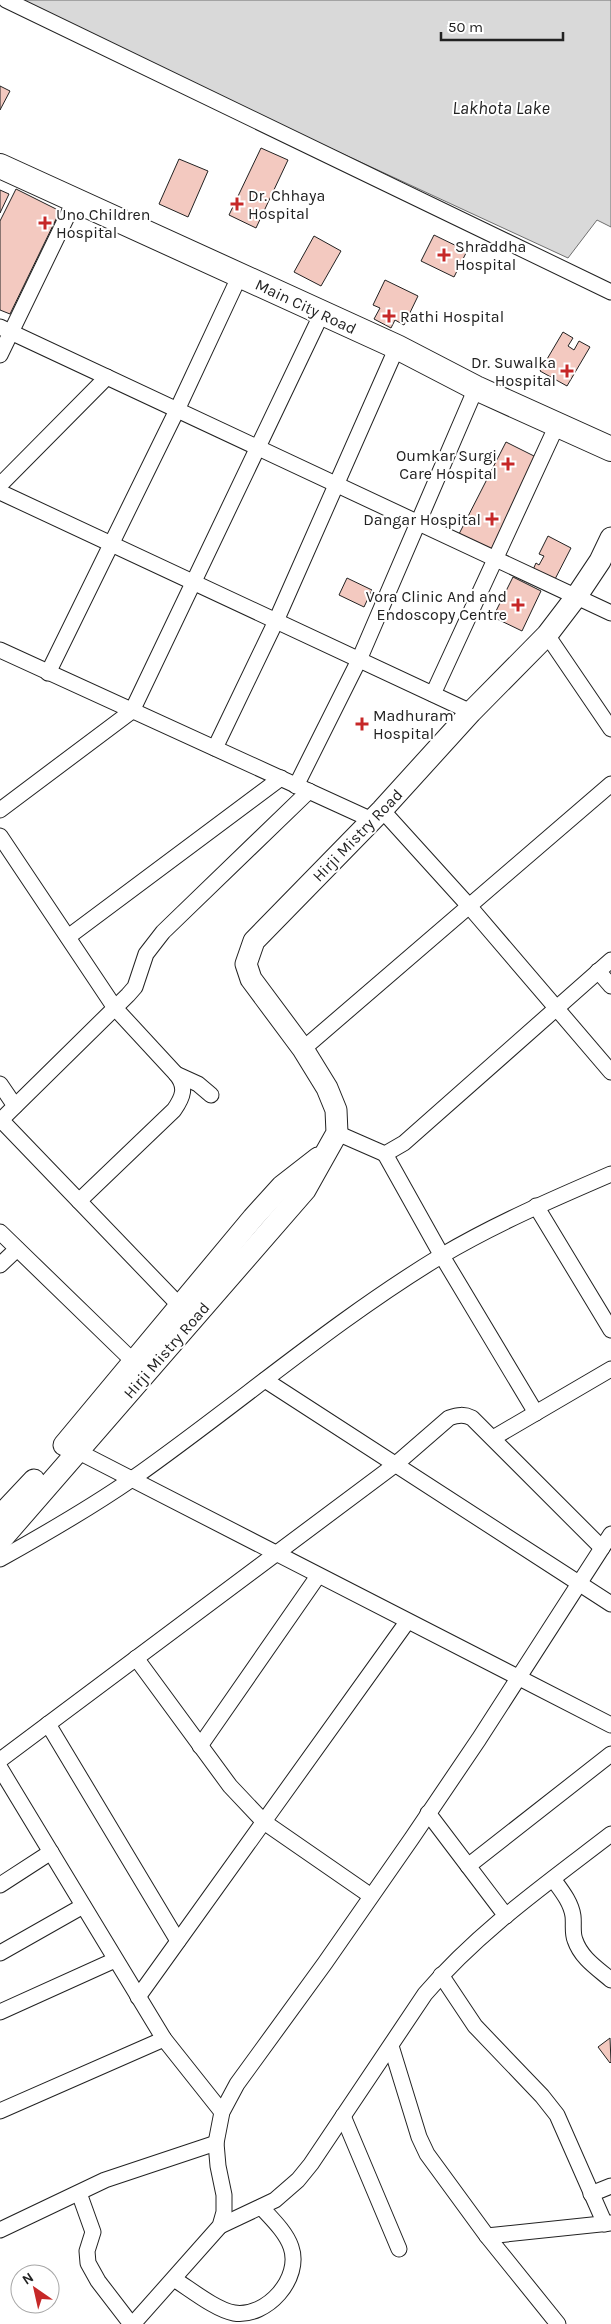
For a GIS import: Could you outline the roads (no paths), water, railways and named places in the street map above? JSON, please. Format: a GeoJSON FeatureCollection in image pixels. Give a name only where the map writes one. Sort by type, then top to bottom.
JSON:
{"type":"FeatureCollection","features":[{"type":"Feature","properties":{"kind":"main road","name":"Main City Road"},"geometry":{"type":"LineString","coordinates":[[0,166],[397,347],[476,388],[608,446]]}},
{"type":"Feature","properties":{"kind":"main road","name":"Hirji Mistry Road"},"geometry":{"type":"LineString","coordinates":[[0,1541],[305,1190],[324,1153],[337,1133],[336,1110],[328,1088],[303,1049],[251,979],[246,964],[254,940],[377,815],[471,712],[547,635],[600,561],[611,538]]}},
{"type":"Feature","properties":{"kind":"main road","name":"Hirji Mistry Road"},"geometry":{"type":"LineString","coordinates":[[0,1515],[56,1455],[179,1305],[282,1186],[324,1153]]}},
{"type":"Feature","properties":{"kind":"street"},"geometry":{"type":"LineString","coordinates":[[6,0],[611,292]]}},
{"type":"Feature","properties":{"kind":"street"},"geometry":{"type":"LineString","coordinates":[[0,355],[5,329],[75,200]]}},
{"type":"Feature","properties":{"kind":"street"},"geometry":{"type":"LineString","coordinates":[[48,673],[177,410],[240,275]]}},
{"type":"Feature","properties":{"kind":"street"},"geometry":{"type":"LineString","coordinates":[[0,810],[132,711],[322,313]]}},
{"type":"Feature","properties":{"kind":"street"},"geometry":{"type":"LineString","coordinates":[[5,329],[611,614]]}},
{"type":"Feature","properties":{"kind":"street"},"geometry":{"type":"LineString","coordinates":[[214,748],[276,621],[397,347]]}},
{"type":"Feature","properties":{"kind":"street"},"geometry":{"type":"LineString","coordinates":[[0,485],[107,377]]}},
{"type":"Feature","properties":{"kind":"street"},"geometry":{"type":"LineString","coordinates":[[179,1305],[0,1120],[135,987],[146,954],[163,932],[302,788],[476,388]]}},
{"type":"Feature","properties":{"kind":"street"},"geometry":{"type":"LineString","coordinates":[[433,694],[557,425]]}},
{"type":"Feature","properties":{"kind":"street"},"geometry":{"type":"LineString","coordinates":[[0,492],[471,712]]}},
{"type":"Feature","properties":{"kind":"street"},"geometry":{"type":"LineString","coordinates":[[547,635],[611,730]]}},
{"type":"Feature","properties":{"kind":"street"},"geometry":{"type":"LineString","coordinates":[[2,654],[302,788],[377,815],[469,906],[611,1072]]}},
{"type":"Feature","properties":{"kind":"street"},"geometry":{"type":"LineString","coordinates":[[68,937],[280,778]]}},
{"type":"Feature","properties":{"kind":"street"},"geometry":{"type":"LineString","coordinates":[[303,1049],[611,784]]}},
{"type":"Feature","properties":{"kind":"street"},"geometry":{"type":"LineString","coordinates":[[0,836],[115,1008],[176,1074],[184,1087],[183,1098],[174,1110],[79,1201]]}},
{"type":"Feature","properties":{"kind":"street"},"geometry":{"type":"LineString","coordinates":[[385,1154],[404,1143],[444,1109],[611,960]]}},
{"type":"Feature","properties":{"kind":"street"},"geometry":{"type":"LineString","coordinates":[[598,971],[611,986]]}},
{"type":"Feature","properties":{"kind":"street"},"geometry":{"type":"LineString","coordinates":[[176,1074],[198,1084],[211,1095]]}},
{"type":"Feature","properties":{"kind":"street"},"geometry":{"type":"LineString","coordinates":[[0,1084],[15,1106]]}},
{"type":"Feature","properties":{"kind":"street"},"geometry":{"type":"LineString","coordinates":[[337,1133],[385,1154],[442,1256],[536,1413]]}},
{"type":"Feature","properties":{"kind":"street"},"geometry":{"type":"LineString","coordinates":[[0,1559],[52,1530],[132,1479],[340,1324],[442,1256],[536,1206],[611,1174]]}},
{"type":"Feature","properties":{"kind":"street"},"geometry":{"type":"LineString","coordinates":[[536,1206],[611,1330]]}},
{"type":"Feature","properties":{"kind":"street"},"geometry":{"type":"LineString","coordinates":[[0,1232],[134,1362]]}},
{"type":"Feature","properties":{"kind":"street"},"geometry":{"type":"LineString","coordinates":[[0,1265],[16,1249]]}},
{"type":"Feature","properties":{"kind":"street"},"geometry":{"type":"LineString","coordinates":[[493,1438],[611,1369]]}},
{"type":"Feature","properties":{"kind":"street"},"geometry":{"type":"LineString","coordinates":[[265,1380],[611,1604]]}},
{"type":"Feature","properties":{"kind":"street"},"geometry":{"type":"LineString","coordinates":[[0,1760],[396,1464],[449,1418],[466,1415],[472,1418],[602,1548]]}},
{"type":"Feature","properties":{"kind":"street"},"geometry":{"type":"LineString","coordinates":[[78,1451],[517,1679],[611,1725]]}},
{"type":"Feature","properties":{"kind":"street"},"geometry":{"type":"LineString","coordinates":[[220,2226],[224,2212],[224,2195],[218,2166],[216,2143],[222,2112],[237,2084],[428,1813],[611,1534]]}},
{"type":"Feature","properties":{"kind":"street"},"geometry":{"type":"LineString","coordinates":[[200,1746],[318,1576]]}},
{"type":"Feature","properties":{"kind":"street"},"geometry":{"type":"LineString","coordinates":[[138,1997],[407,1622]]}},
{"type":"Feature","properties":{"kind":"street"},"geometry":{"type":"LineString","coordinates":[[136,1658],[230,1786],[264,1822],[371,1896]]}},
{"type":"Feature","properties":{"kind":"street"},"geometry":{"type":"LineString","coordinates":[[48,1724],[178,1941]]}},
{"type":"Feature","properties":{"kind":"street"},"geometry":{"type":"LineString","coordinates":[[468,1866],[611,1754]]}},
{"type":"Feature","properties":{"kind":"street"},"geometry":{"type":"LineString","coordinates":[[0,1768],[164,2039],[222,2112]]}},
{"type":"Feature","properties":{"kind":"street"},"geometry":{"type":"LineString","coordinates":[[428,1813],[506,1916]]}},
{"type":"Feature","properties":{"kind":"street"},"geometry":{"type":"LineString","coordinates":[[79,2193],[93,2232],[87,2251],[88,2263],[98,2282],[132,2324],[220,2226],[275,2200],[298,2180],[425,1994],[441,1975],[466,1950],[506,1916],[611,1834]]}},
{"type":"Feature","properties":{"kind":"street"},"geometry":{"type":"LineString","coordinates":[[0,1885],[51,1852]]}},
{"type":"Feature","properties":{"kind":"street"},"geometry":{"type":"LineString","coordinates":[[553,1879],[568,1900],[573,1914],[574,1939],[581,1952],[589,1962],[611,1980]]}},
{"type":"Feature","properties":{"kind":"street"},"geometry":{"type":"LineString","coordinates":[[0,1953],[83,1906]]}},
{"type":"Feature","properties":{"kind":"street"},"geometry":{"type":"LineString","coordinates":[[0,2012],[115,1960]]}},
{"type":"Feature","properties":{"kind":"street"},"geometry":{"type":"LineString","coordinates":[[441,1975],[475,2026],[542,2096],[556,2115],[591,2194],[608,2223],[487,2236]]}},
{"type":"Feature","properties":{"kind":"street"},"geometry":{"type":"LineString","coordinates":[[0,2111],[164,2039]]}},
{"type":"Feature","properties":{"kind":"street"},"geometry":{"type":"LineString","coordinates":[[391,2046],[419,2137],[444,2180],[558,2324]]}},
{"type":"Feature","properties":{"kind":"street"},"geometry":{"type":"LineString","coordinates":[[343,2116],[399,2249]]}},
{"type":"Feature","properties":{"kind":"street"},"geometry":{"type":"LineString","coordinates":[[0,2230],[105,2180],[216,2143]]}},
{"type":"Feature","properties":{"kind":"street"},"geometry":{"type":"LineString","coordinates":[[591,2194],[611,2186]]}},
{"type":"Feature","properties":{"kind":"street"},"geometry":{"type":"LineString","coordinates":[[174,2279],[218,2307],[234,2313],[259,2309],[273,2300],[282,2290],[290,2275],[293,2259],[291,2246],[276,2224],[261,2207]]}},
{"type":"Feature","properties":{"kind":"water","name":"Lakhota Lake"},"geometry":{"type":"Polygon","coordinates":[[[10,0],[611,0],[611,227],[597,220],[568,258],[10,0]]]}},
{"type":"Feature","properties":{"kind":"place","name":"Dr. Chhaya Hospital"},"geometry":{"type":"Point","coordinates":[237,204]}},
{"type":"Feature","properties":{"kind":"place","name":"Uno Children Hospital"},"geometry":{"type":"Point","coordinates":[45,223]}},
{"type":"Feature","properties":{"kind":"place","name":"Shraddha Hospital"},"geometry":{"type":"Point","coordinates":[444,255]}},
{"type":"Feature","properties":{"kind":"place","name":"Rathi Hospital"},"geometry":{"type":"Point","coordinates":[389,316]}},
{"type":"Feature","properties":{"kind":"place","name":"Dr. Suwalka Hospital"},"geometry":{"type":"Point","coordinates":[567,371]}},
{"type":"Feature","properties":{"kind":"place","name":"Oumkar Surgi Care Hospital"},"geometry":{"type":"Point","coordinates":[508,464]}},
{"type":"Feature","properties":{"kind":"place","name":"Dangar Hospital"},"geometry":{"type":"Point","coordinates":[492,519]}},
{"type":"Feature","properties":{"kind":"place","name":"Vora Clinic And and Endoscopy Centre"},"geometry":{"type":"Point","coordinates":[518,605]}},
{"type":"Feature","properties":{"kind":"place","name":"Madhuram Hospital"},"geometry":{"type":"Point","coordinates":[362,724]}}]}
